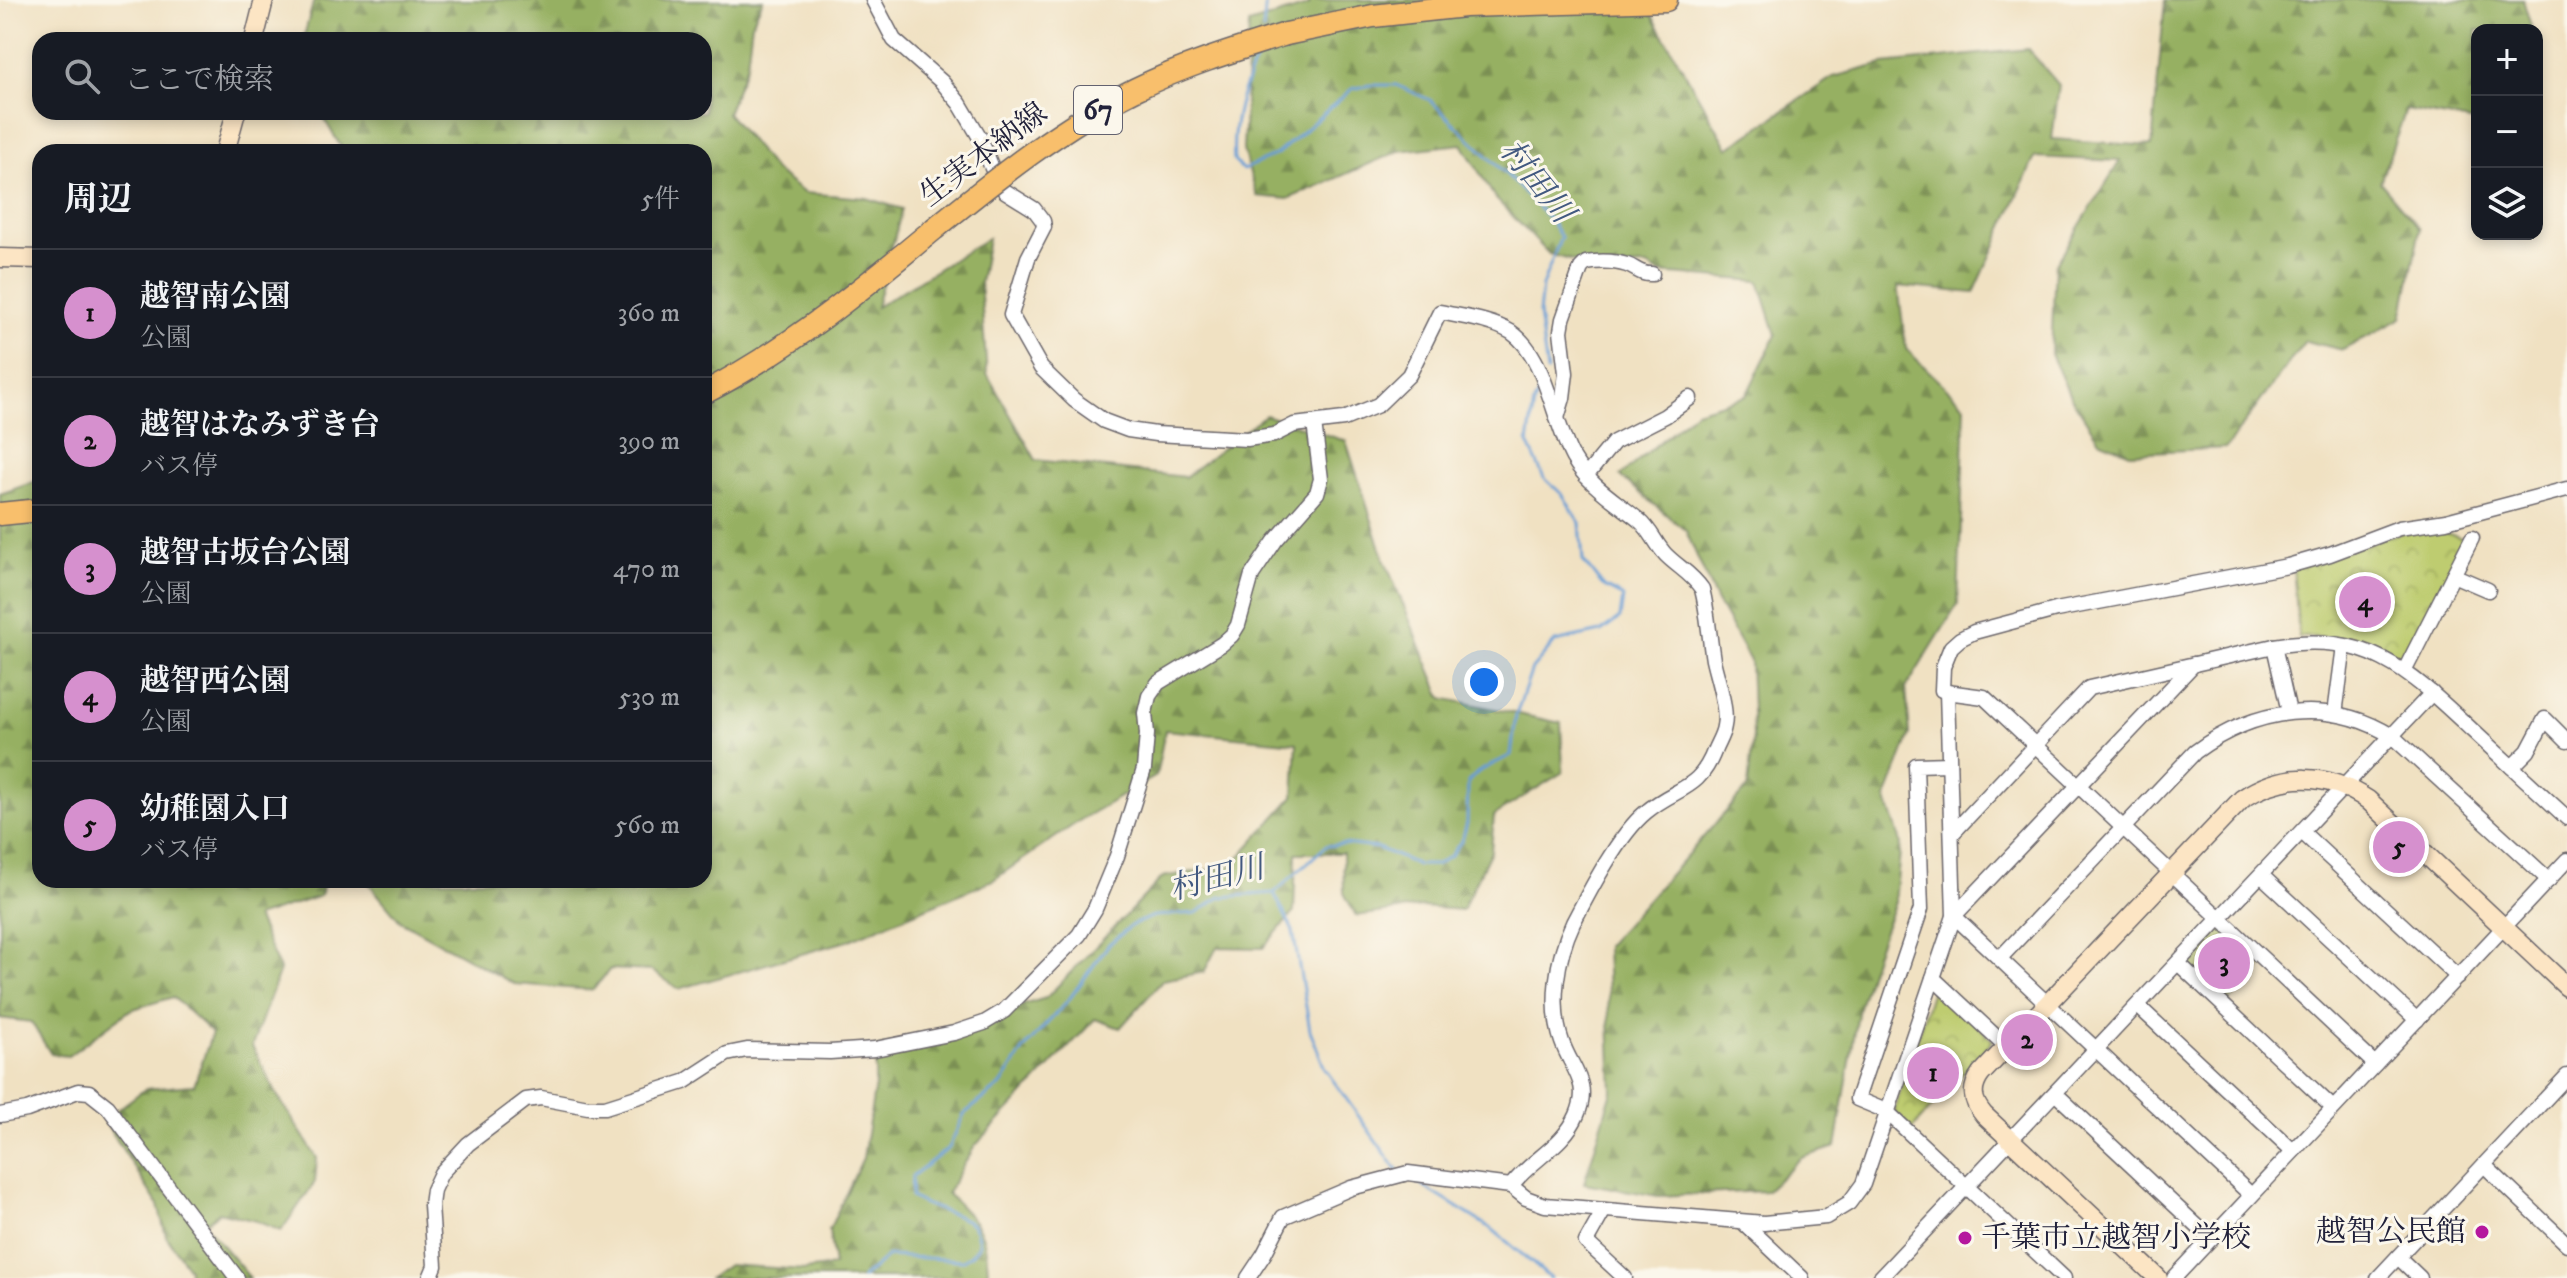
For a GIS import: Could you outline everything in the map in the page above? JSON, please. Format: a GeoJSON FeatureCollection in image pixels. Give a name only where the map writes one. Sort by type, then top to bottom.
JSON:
{"type":"FeatureCollection","features":[{"type":"Feature","properties":{"kind":"main road","name":"生実本納線"},"geometry":{"type":"LineString","coordinates":[[712,388],[779,350],[824,319],[1007,170],[1098,110],[1138,88],[1186,68],[1286,34],[1373,16],[1522,3],[1666,0]]}},
{"type":"Feature","properties":{"kind":"main road"},"geometry":{"type":"LineString","coordinates":[[0,514],[32,511]]}},
{"type":"Feature","properties":{"kind":"street"},"geometry":{"type":"LineString","coordinates":[[256,32],[264,0]]}},
{"type":"Feature","properties":{"kind":"street"},"geometry":{"type":"LineString","coordinates":[[873,0],[894,40],[942,82],[960,104],[1005,191],[1034,209],[1043,221],[1044,227],[1028,258],[1011,315],[1041,368],[1074,400],[1104,421],[1128,430],[1247,439],[1274,435],[1294,425],[1344,419],[1378,405],[1409,375],[1440,312],[1485,322],[1511,333],[1526,347],[1573,458],[1586,476],[1643,523],[1666,554],[1702,589],[1725,724],[1709,766],[1699,780],[1646,812],[1631,829],[1573,924],[1562,949],[1557,983],[1558,1025],[1582,1083],[1582,1094],[1576,1116],[1557,1145],[1522,1172],[1511,1186]]}},
{"type":"Feature","properties":{"kind":"street"},"geometry":{"type":"LineString","coordinates":[[227,144],[234,120]]}},
{"type":"Feature","properties":{"kind":"street"},"geometry":{"type":"LineString","coordinates":[[0,258],[32,259]]}},
{"type":"Feature","properties":{"kind":"street"},"geometry":{"type":"LineString","coordinates":[[1555,414],[1563,398],[1566,373],[1561,331],[1563,319],[1581,268],[1586,263],[1603,261],[1629,265],[1644,274],[1652,274]]}},
{"type":"Feature","properties":{"kind":"street"},"geometry":{"type":"LineString","coordinates":[[1586,476],[1614,442],[1665,416],[1690,398]]}},
{"type":"Feature","properties":{"kind":"street"},"geometry":{"type":"LineString","coordinates":[[430,1278],[435,1266],[431,1205],[433,1190],[441,1173],[468,1144],[526,1100],[541,1098],[605,1107],[684,1082],[727,1054],[775,1049],[830,1052],[875,1049],[954,1033],[984,1023],[1004,1011],[1079,935],[1095,909],[1117,856],[1144,769],[1145,713],[1149,696],[1158,683],[1232,635],[1238,625],[1252,575],[1275,541],[1317,493],[1321,479],[1314,423]]}},
{"type":"Feature","properties":{"kind":"street"},"geometry":{"type":"LineString","coordinates":[[2375,1064],[1984,697],[1942,690],[1943,667],[1951,647],[1974,632],[2056,610],[2288,566],[2399,528],[2446,521],[2567,489]]}},
{"type":"Feature","properties":{"kind":"street"},"geometry":{"type":"LineString","coordinates":[[2405,670],[2472,538]]}},
{"type":"Feature","properties":{"kind":"street"},"geometry":{"type":"LineString","coordinates":[[2453,575],[2488,590]]}},
{"type":"Feature","properties":{"kind":"street"},"geometry":{"type":"LineString","coordinates":[[1952,834],[2089,688],[2274,646],[2303,643],[2344,646],[2388,660],[2405,670],[2567,818]]}},
{"type":"Feature","properties":{"kind":"street"},"geometry":{"type":"LineString","coordinates":[[2274,646],[2289,712]]}},
{"type":"Feature","properties":{"kind":"street"},"geometry":{"type":"LineString","coordinates":[[2335,714],[2344,646]]}},
{"type":"Feature","properties":{"kind":"street"},"geometry":{"type":"LineString","coordinates":[[1954,916],[2194,664]]}},
{"type":"Feature","properties":{"kind":"street"},"geometry":{"type":"LineString","coordinates":[[1248,1278],[1283,1217],[1351,1188],[1401,1174],[1511,1186],[1526,1198],[1545,1205],[1745,1224],[1826,1217],[1849,1203],[1863,1184],[1954,916],[1947,692]]}},
{"type":"Feature","properties":{"kind":"street"},"geometry":{"type":"LineString","coordinates":[[1880,1278],[2432,693]]}},
{"type":"Feature","properties":{"kind":"street"},"geometry":{"type":"LineString","coordinates":[[2000,958],[2195,752],[2211,740],[2252,720],[2289,712],[2335,714],[2378,727],[2392,736],[2549,880]]}},
{"type":"Feature","properties":{"kind":"street"},"geometry":{"type":"LineString","coordinates":[[2512,767],[2528,751],[2545,719],[2567,741]]}},
{"type":"Feature","properties":{"kind":"street"},"geometry":{"type":"LineString","coordinates":[[1949,764],[1916,765],[1921,909],[1857,1099],[1886,1111],[2064,1278]]}},
{"type":"Feature","properties":{"kind":"street"},"geometry":{"type":"LineString","coordinates":[[2158,1278],[1978,1108],[1973,1090],[1981,1074],[2228,811],[2256,789],[2281,780],[2302,777],[2323,779],[2345,786],[2368,800],[2567,987]]}},
{"type":"Feature","properties":{"kind":"street"},"geometry":{"type":"LineString","coordinates":[[2302,832],[2458,977]]}},
{"type":"Feature","properties":{"kind":"street"},"geometry":{"type":"LineString","coordinates":[[2174,1278],[2567,860]]}},
{"type":"Feature","properties":{"kind":"street"},"geometry":{"type":"LineString","coordinates":[[2261,875],[2417,1020]]}},
{"type":"Feature","properties":{"kind":"street"},"geometry":{"type":"LineString","coordinates":[[1954,916],[2251,1195]]}},
{"type":"Feature","properties":{"kind":"street"},"geometry":{"type":"LineString","coordinates":[[2178,963],[2333,1108]]}},
{"type":"Feature","properties":{"kind":"street"},"geometry":{"type":"LineString","coordinates":[[1933,978],[2007,1047]]}},
{"type":"Feature","properties":{"kind":"street"},"geometry":{"type":"LineString","coordinates":[[2138,1006],[2293,1151]]}},
{"type":"Feature","properties":{"kind":"street"},"geometry":{"type":"LineString","coordinates":[[2378,1278],[2567,1076]]}},
{"type":"Feature","properties":{"kind":"street"},"geometry":{"type":"LineString","coordinates":[[0,1115],[27,1110],[78,1091],[89,1092],[108,1107],[237,1278]]}},
{"type":"Feature","properties":{"kind":"street"},"geometry":{"type":"LineString","coordinates":[[2056,1094],[2211,1239]]}},
{"type":"Feature","properties":{"kind":"street"},"geometry":{"type":"LineString","coordinates":[[2484,1165],[2567,1244]]}},
{"type":"Feature","properties":{"kind":"street"},"geometry":{"type":"LineString","coordinates":[[1604,1210],[1586,1242],[1625,1278]]}},
{"type":"Feature","properties":{"kind":"street"},"geometry":{"type":"LineString","coordinates":[[1745,1224],[1802,1278]]}},
{"type":"Feature","properties":{"kind":"street"},"geometry":{"type":"LineString","coordinates":[[2398,1257],[2420,1278]]}},
{"type":"Feature","properties":{"kind":"green space"},"geometry":{"type":"Polygon","coordinates":[[[314,0],[763,0],[752,23],[747,64],[727,113],[774,170],[804,193],[866,198],[902,209],[876,307],[988,238],[980,283],[987,374],[1036,460],[1185,477],[1265,415],[1346,441],[1385,561],[1442,698],[1561,723],[1563,772],[1494,815],[1491,851],[1462,910],[1421,907],[1356,916],[1344,893],[1343,853],[1296,853],[1294,912],[1263,948],[1217,947],[1204,972],[1163,980],[1120,1028],[1095,1019],[975,1146],[947,1193],[978,1227],[985,1245],[988,1272],[975,1278],[710,1278],[728,1265],[805,1270],[834,1266],[829,1230],[863,1158],[875,1085],[875,1049],[1046,998],[1163,877],[1231,866],[1294,796],[1297,743],[1165,730],[1156,776],[1085,817],[993,880],[847,941],[679,989],[652,971],[610,969],[593,990],[514,984],[400,921],[373,888],[712,888],[712,144],[339,144],[325,120],[712,120],[712,32],[305,32],[314,0]]]}},
{"type":"Feature","properties":{"kind":"green space"},"geometry":{"type":"Polygon","coordinates":[[[1307,0],[1675,0],[1652,15],[1728,148],[1833,77],[1883,64],[2028,49],[2059,85],[2052,139],[2152,146],[2165,0],[2523,0],[2530,24],[2471,24],[2471,121],[2406,110],[2380,182],[2420,229],[2402,318],[2343,350],[2305,341],[2226,448],[2130,453],[2099,440],[2070,396],[2051,354],[2055,265],[2120,161],[2035,157],[1974,293],[1898,286],[1906,349],[1965,406],[1958,604],[1906,688],[1910,734],[1886,798],[1901,842],[1895,902],[1859,1007],[1836,1147],[1801,1158],[1766,1191],[1658,1196],[1584,1183],[1612,1091],[1606,946],[1748,787],[1753,736],[1750,661],[1716,600],[1686,531],[1620,476],[1696,411],[1746,396],[1776,335],[1759,281],[1659,273],[1647,266],[1600,268],[1549,254],[1495,198],[1462,144],[1399,151],[1288,199],[1257,196],[1243,150],[1249,24],[1310,5],[1307,0]]]}},
{"type":"Feature","properties":{"kind":"green space"},"geometry":{"type":"Polygon","coordinates":[[[32,483],[32,888],[322,888],[320,896],[256,917],[280,970],[252,1046],[277,1095],[317,1158],[315,1182],[281,1231],[219,1212],[204,1224],[250,1278],[188,1278],[189,1269],[166,1236],[158,1205],[104,1120],[145,1089],[194,1085],[212,1033],[173,997],[130,1010],[68,1056],[51,1054],[31,1022],[0,1018],[0,494],[32,483]]]}},
{"type":"Feature","properties":{"kind":"green space"},"geometry":{"type":"Polygon","coordinates":[[[2430,528],[2462,538],[2464,544],[2406,658],[2396,660],[2349,642],[2299,637],[2293,567],[2400,533],[2430,528]]]}},
{"type":"Feature","properties":{"kind":"green space"},"geometry":{"type":"Polygon","coordinates":[[[2218,923],[2263,966],[2228,1003],[2185,960],[2218,923]]]}},
{"type":"Feature","properties":{"kind":"green space"},"geometry":{"type":"Polygon","coordinates":[[[1932,990],[1939,990],[1993,1040],[1912,1129],[1894,1112],[1932,990]]]}},
{"type":"Feature","properties":{"kind":"waterway","name":"村田川"},"geometry":{"type":"LineString","coordinates":[[1263,30],[1266,0]]}},
{"type":"Feature","properties":{"kind":"waterway","name":"村田川"},"geometry":{"type":"LineString","coordinates":[[1259,53],[1236,119],[1234,161],[1243,170],[1277,154],[1352,89],[1396,85],[1430,100],[1550,220],[1561,237],[1542,286],[1539,314],[1547,372]]}},
{"type":"Feature","properties":{"kind":"waterway","name":"村田川"},"geometry":{"type":"LineString","coordinates":[[862,1278],[888,1256],[963,1260],[979,1245],[972,1224],[911,1197],[912,1176],[949,1148],[964,1114],[1001,1085],[1024,1049],[1070,998],[1109,944],[1132,925],[1154,916],[1196,913],[1221,897],[1274,893],[1326,846],[1344,844],[1378,848],[1418,865],[1436,865],[1451,855],[1462,840],[1467,823],[1468,782],[1478,772],[1511,755],[1516,715],[1532,669],[1555,642],[1601,632],[1620,618],[1623,597],[1604,587],[1583,561],[1580,523],[1563,495],[1544,478],[1528,443],[1534,403],[1541,387]]}},
{"type":"Feature","properties":{"kind":"waterway"},"geometry":{"type":"LineString","coordinates":[[1274,893],[1293,931],[1310,1030],[1325,1069],[1397,1170]]}},
{"type":"Feature","properties":{"kind":"waterway"},"geometry":{"type":"LineString","coordinates":[[1413,1180],[1492,1229],[1550,1278]]}},
{"type":"Feature","properties":{"kind":"place","name":"越智西公園"},"geometry":{"type":"Point","coordinates":[2365,602]}},
{"type":"Feature","properties":{"kind":"place","name":"幼稚園入口"},"geometry":{"type":"Point","coordinates":[2399,847]}},
{"type":"Feature","properties":{"kind":"place","name":"越智古坂台公園"},"geometry":{"type":"Point","coordinates":[2224,963]}},
{"type":"Feature","properties":{"kind":"place","name":"越智はなみずき台"},"geometry":{"type":"Point","coordinates":[2027,1040]}},
{"type":"Feature","properties":{"kind":"place","name":"越智南公園"},"geometry":{"type":"Point","coordinates":[1933,1073]}},
{"type":"Feature","properties":{"kind":"place","name":"越智公民館"},"geometry":{"type":"Point","coordinates":[2482,1232]}},
{"type":"Feature","properties":{"kind":"place","name":"千葉市立越智小学校"},"geometry":{"type":"Point","coordinates":[1965,1238]}}]}
